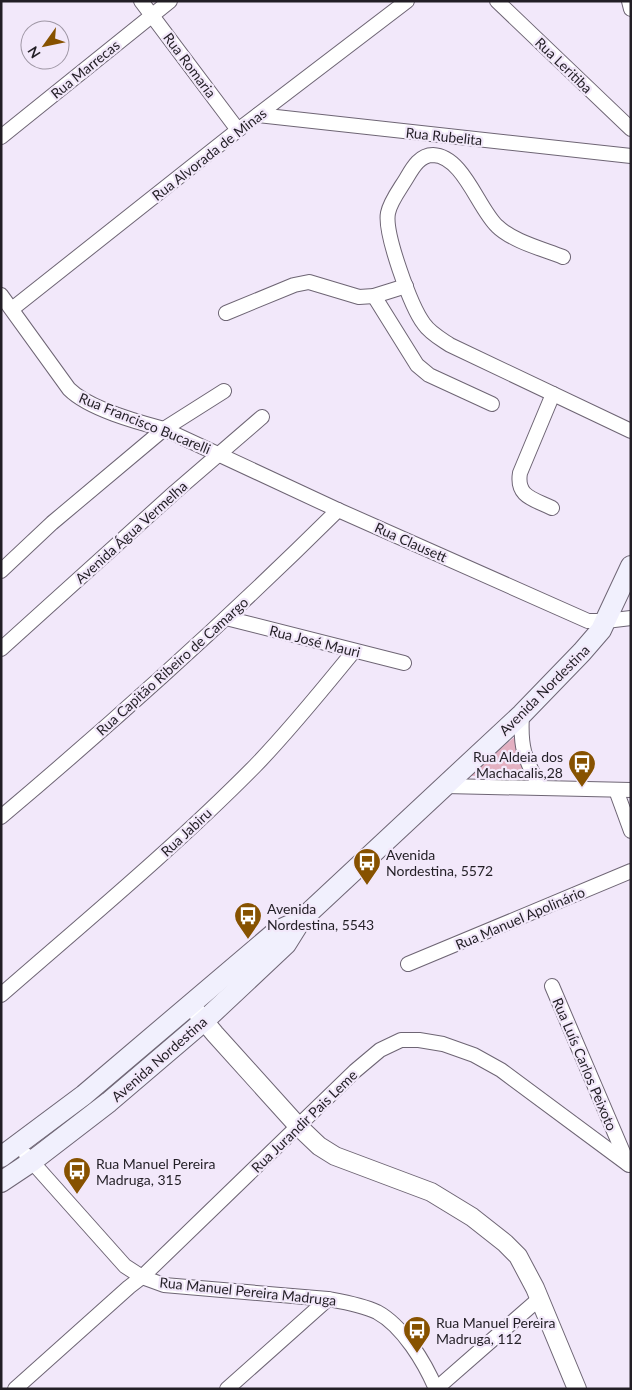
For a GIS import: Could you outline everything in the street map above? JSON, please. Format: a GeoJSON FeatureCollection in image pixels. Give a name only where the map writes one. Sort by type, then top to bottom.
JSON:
{"type":"FeatureCollection","features":[{"type":"Feature","properties":{"kind":"main road","name":"Avenida Nordestina"},"geometry":{"type":"LineString","coordinates":[[1,1182],[31,1162],[109,1102],[204,1021],[286,944],[301,920],[522,714],[601,630],[631,566]]}},
{"type":"Feature","properties":{"kind":"main road","name":"Avenida Nordestina"},"geometry":{"type":"LineString","coordinates":[[1,1157],[84,1095],[277,931],[301,920]]}},
{"type":"Feature","properties":{"kind":"street","name":"Rua Romaria"},"geometry":{"type":"LineString","coordinates":[[141,1],[238,130]]}},
{"type":"Feature","properties":{"kind":"street","name":"Rua Marrecas"},"geometry":{"type":"LineString","coordinates":[[1,137],[170,1]]}},
{"type":"Feature","properties":{"kind":"street","name":"Rua Alvorada de Minas"},"geometry":{"type":"LineString","coordinates":[[12,309],[238,130],[407,1]]}},
{"type":"Feature","properties":{"kind":"street","name":"Rua Leritiba"},"geometry":{"type":"LineString","coordinates":[[497,1],[631,130]]}},
{"type":"Feature","properties":{"kind":"street"},"geometry":{"type":"LineString","coordinates":[[629,1],[631,9]]}},
{"type":"Feature","properties":{"kind":"street","name":"Rua Rubelita"},"geometry":{"type":"LineString","coordinates":[[258,115],[631,156]]}},
{"type":"Feature","properties":{"kind":"street"},"geometry":{"type":"LineString","coordinates":[[563,257],[509,235],[497,226],[484,210],[461,172],[449,160],[435,155],[428,156],[414,165],[388,211],[387,223],[390,239],[406,286],[424,324],[434,335],[450,345],[631,431]]}},
{"type":"Feature","properties":{"kind":"street"},"geometry":{"type":"LineString","coordinates":[[226,313],[294,285],[309,282],[322,284],[359,297],[374,296],[406,286]]}},
{"type":"Feature","properties":{"kind":"street","name":"Rua Francisco Bucarelli"},"geometry":{"type":"LineString","coordinates":[[1,295],[75,395],[140,423],[164,429],[219,454]]}},
{"type":"Feature","properties":{"kind":"street"},"geometry":{"type":"LineString","coordinates":[[374,296],[417,366],[429,375],[492,404]]}},
{"type":"Feature","properties":{"kind":"street"},"geometry":{"type":"LineString","coordinates":[[1,571],[52,523],[164,429],[224,390]]}},
{"type":"Feature","properties":{"kind":"street"},"geometry":{"type":"LineString","coordinates":[[552,508],[523,494],[519,483],[520,473],[553,394]]}},
{"type":"Feature","properties":{"kind":"street","name":"Avenida Água Vermelha"},"geometry":{"type":"LineString","coordinates":[[1,649],[219,454],[262,418]]}},
{"type":"Feature","properties":{"kind":"street","name":"Rua Clausett"},"geometry":{"type":"LineString","coordinates":[[219,454],[338,510],[588,621],[631,618]]}},
{"type":"Feature","properties":{"kind":"street","name":"Rua Capitão Ribeiro de Camargo"},"geometry":{"type":"LineString","coordinates":[[1,817],[57,770],[226,618],[338,510]]}},
{"type":"Feature","properties":{"kind":"street","name":"Rua José Mauri"},"geometry":{"type":"LineString","coordinates":[[226,618],[404,663]]}},
{"type":"Feature","properties":{"kind":"street","name":"Rua Jabiru"},"geometry":{"type":"LineString","coordinates":[[1,995],[175,843],[241,779],[278,742],[354,651]]}},
{"type":"Feature","properties":{"kind":"street"},"geometry":{"type":"LineString","coordinates":[[522,714],[521,738],[524,754],[540,787]]}},
{"type":"Feature","properties":{"kind":"street"},"geometry":{"type":"LineString","coordinates":[[445,786],[631,790]]}},
{"type":"Feature","properties":{"kind":"street"},"geometry":{"type":"LineString","coordinates":[[616,790],[631,831]]}},
{"type":"Feature","properties":{"kind":"street","name":"Rua Manuel Apolinário"},"geometry":{"type":"LineString","coordinates":[[408,964],[631,871]]}},
{"type":"Feature","properties":{"kind":"street","name":"Rua Luís Carlos Peixoto"},"geometry":{"type":"LineString","coordinates":[[552,986],[630,1167]]}},
{"type":"Feature","properties":{"kind":"street"},"geometry":{"type":"LineString","coordinates":[[191,1004],[298,1126],[319,1146],[334,1156],[431,1192],[472,1217],[505,1243],[518,1256],[540,1298],[577,1389]]}},
{"type":"Feature","properties":{"kind":"street","name":"Rua Jurandir Pais Leme"},"geometry":{"type":"LineString","coordinates":[[16,1389],[142,1277],[355,1071],[380,1050],[401,1040],[419,1040],[443,1044],[474,1055],[501,1070],[630,1167]]}},
{"type":"Feature","properties":{"kind":"street","name":"Rua Manuel Pereira Madruga"},"geometry":{"type":"LineString","coordinates":[[18,1145],[31,1162],[125,1266],[142,1277],[164,1285],[328,1299],[351,1303],[377,1312],[394,1324],[428,1370],[436,1389]]}},
{"type":"Feature","properties":{"kind":"street"},"geometry":{"type":"LineString","coordinates":[[436,1389],[540,1298]]}},
{"type":"Feature","properties":{"kind":"street"},"geometry":{"type":"LineString","coordinates":[[227,1389],[328,1299]]}},
{"type":"Feature","properties":{"kind":"shaded area"},"geometry":{"type":"Polygon","coordinates":[[[518,734],[530,774],[469,776],[518,734]]]}},
{"type":"Feature","properties":{"kind":"place","name":"Rua Aldeia dos Machacalis,28"},"geometry":{"type":"Point","coordinates":[582,788]}},
{"type":"Feature","properties":{"kind":"place","name":"Avenida Nordestina, 5572"},"geometry":{"type":"Point","coordinates":[367,886]}},
{"type":"Feature","properties":{"kind":"place","name":"Avenida Nordestina, 5543"},"geometry":{"type":"Point","coordinates":[248,940]}},
{"type":"Feature","properties":{"kind":"place","name":"Rua Manuel Pereira Madruga, 315"},"geometry":{"type":"Point","coordinates":[77,1195]}},
{"type":"Feature","properties":{"kind":"place","name":"Rua Manuel Pereira Madruga, 112"},"geometry":{"type":"Point","coordinates":[417,1354]}}]}
